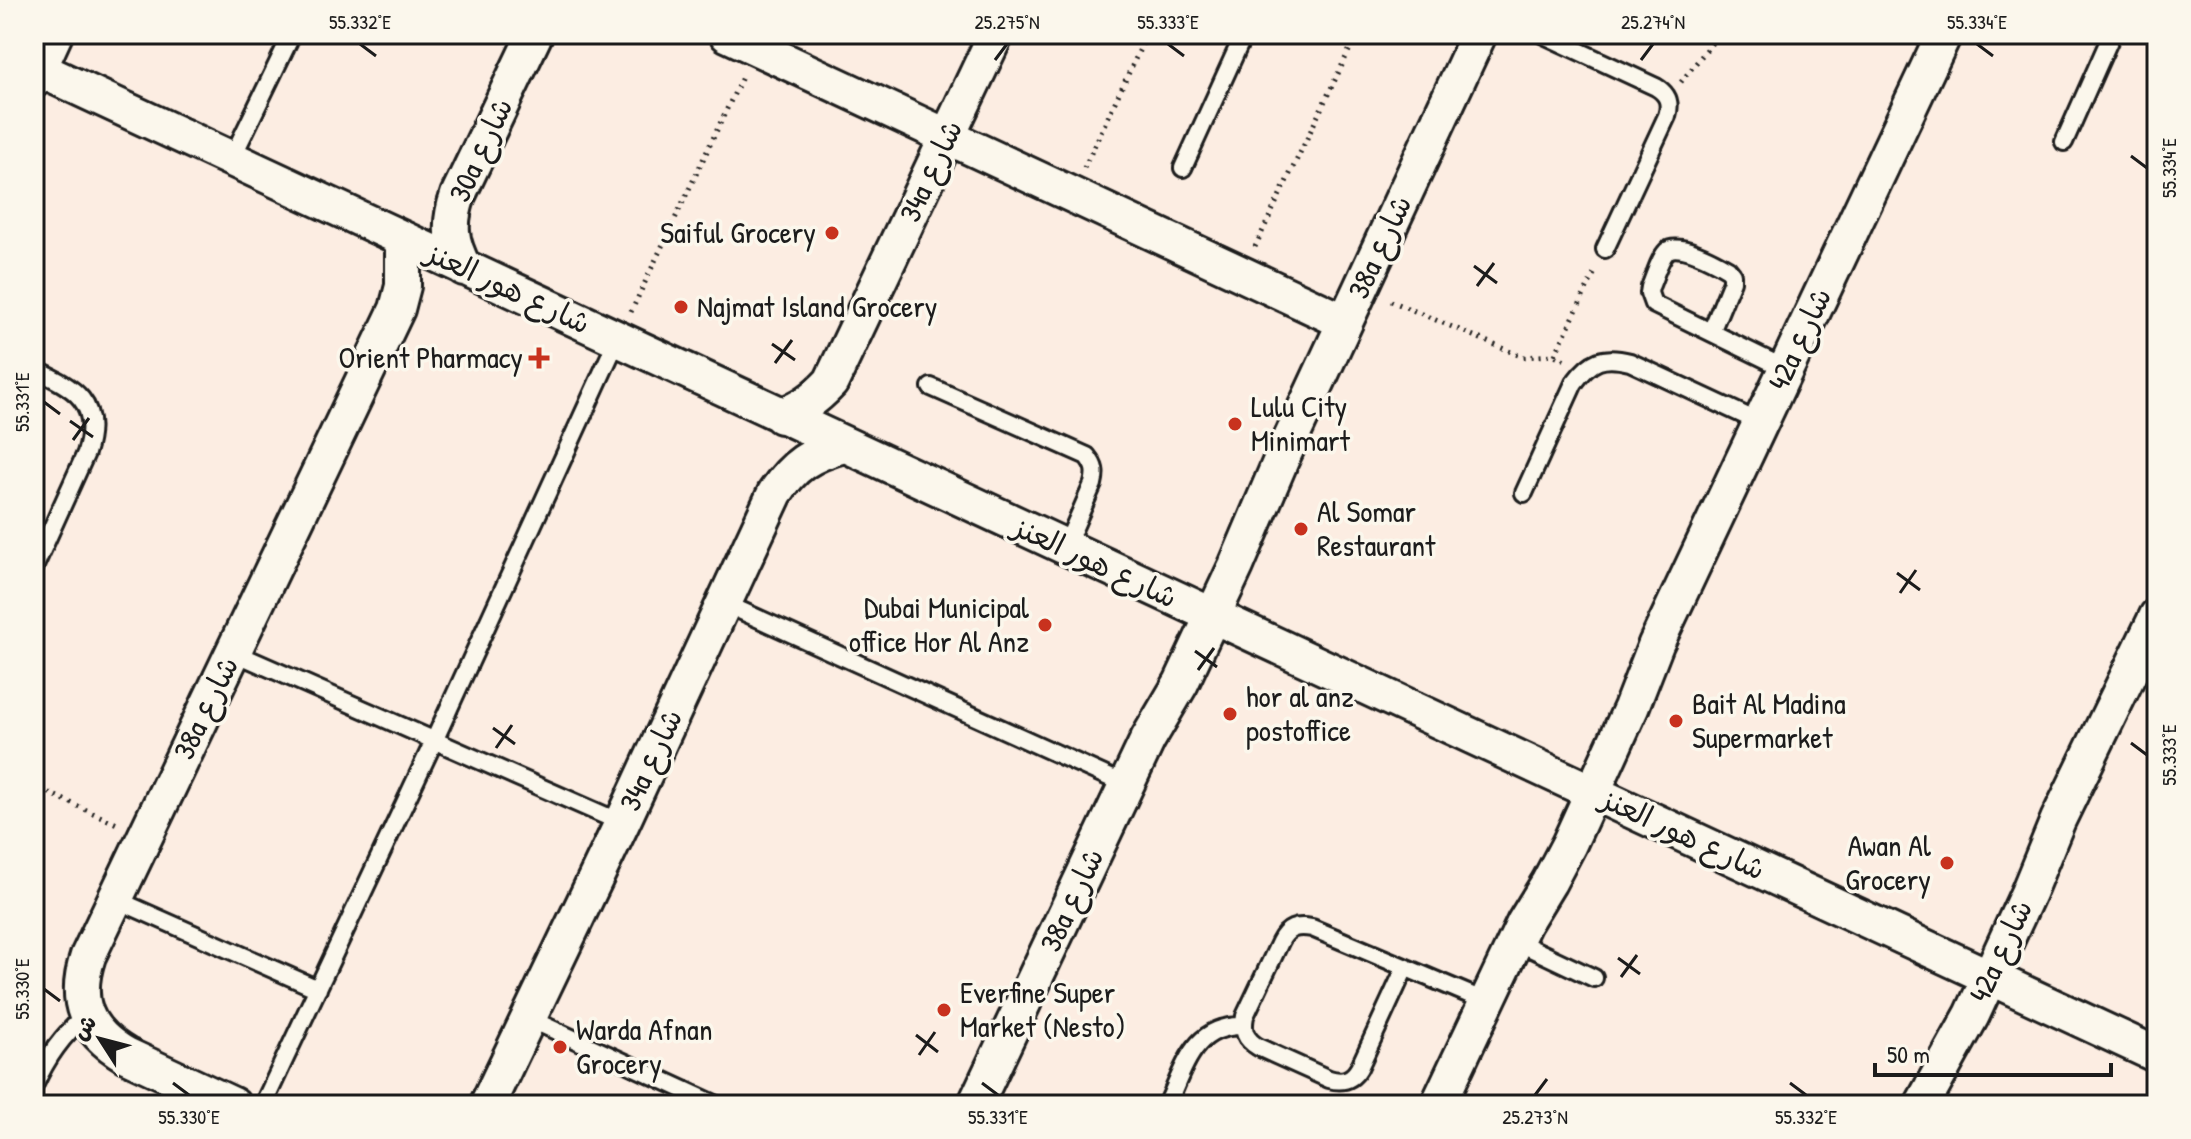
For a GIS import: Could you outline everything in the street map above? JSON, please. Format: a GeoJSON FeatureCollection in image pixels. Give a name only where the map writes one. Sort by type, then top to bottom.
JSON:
{"type":"FeatureCollection","features":[{"type":"Feature","properties":{"kind":"street"},"geometry":{"type":"LineString","coordinates":[[35,58],[55,34]]}},
{"type":"Feature","properties":{"kind":"street","name":"30a شارع"},"geometry":{"type":"LineString","coordinates":[[464,268],[455,251],[451,232],[452,214],[458,195],[535,34]]}},
{"type":"Feature","properties":{"kind":"street","name":"34a شارع"},"geometry":{"type":"LineString","coordinates":[[781,416],[800,409],[831,382],[996,34]]}},
{"type":"Feature","properties":{"kind":"street","name":"38a شارع"},"geometry":{"type":"LineString","coordinates":[[975,1105],[1148,739],[1160,696],[1205,613],[1239,528],[1281,460],[1479,34]]}},
{"type":"Feature","properties":{"kind":"street","name":"42a شارع"},"geometry":{"type":"LineString","coordinates":[[1438,1105],[1520,932],[1555,872],[1584,788],[1636,676],[1656,644],[1944,34]]}},
{"type":"Feature","properties":{"kind":"street"},"geometry":{"type":"LineString","coordinates":[[741,41],[1345,322]]}},
{"type":"Feature","properties":{"kind":"street","name":"شارع هور العنز"},"geometry":{"type":"LineString","coordinates":[[35,58],[231,160],[2157,1055]]}},
{"type":"Feature","properties":{"kind":"street","name":"38a شارع"},"geometry":{"type":"LineString","coordinates":[[86,1015],[81,995],[82,975],[88,956],[397,309],[403,286],[403,240]]}},
{"type":"Feature","properties":{"kind":"street","name":"34a شارع"},"geometry":{"type":"LineString","coordinates":[[487,1105],[775,493],[787,475],[804,461],[823,450],[844,445]]}},
{"type":"Feature","properties":{"kind":"street","name":"42a شارع"},"geometry":{"type":"LineString","coordinates":[[1924,1102],[1939,1052],[1981,973],[2037,851],[2058,820],[2157,616]]}},
{"type":"Feature","properties":{"kind":"street"},"geometry":{"type":"LineString","coordinates":[[86,1015],[96,1032],[109,1045],[233,1105]]}},
{"type":"Feature","properties":{"kind":"lane"},"geometry":{"type":"LineString","coordinates":[[231,160],[292,34]]}},
{"type":"Feature","properties":{"kind":"lane"},"geometry":{"type":"LineString","coordinates":[[1183,168],[1244,34]]}},
{"type":"Feature","properties":{"kind":"lane"},"geometry":{"type":"LineString","coordinates":[[1542,34],[1664,91],[1668,99],[1667,116],[1605,249]]}},
{"type":"Feature","properties":{"kind":"lane"},"geometry":{"type":"LineString","coordinates":[[2064,142],[2112,34]]}},
{"type":"Feature","properties":{"kind":"lane"},"geometry":{"type":"LineString","coordinates":[[1711,332],[1730,288],[1732,274],[1722,265],[1683,248],[1671,248],[1666,252],[1650,287],[1653,304],[1786,369]]}},
{"type":"Feature","properties":{"kind":"lane"},"geometry":{"type":"LineString","coordinates":[[263,1105],[618,338]]}},
{"type":"Feature","properties":{"kind":"lane"},"geometry":{"type":"LineString","coordinates":[[1524,493],[1574,383],[1584,369],[1598,360],[1615,358],[1630,362],[1761,423]]}},
{"type":"Feature","properties":{"kind":"lane"},"geometry":{"type":"LineString","coordinates":[[34,369],[72,388],[84,401],[92,436],[34,568]]}},
{"type":"Feature","properties":{"kind":"lane"},"geometry":{"type":"LineString","coordinates":[[931,387],[1087,456],[1094,464],[1096,474],[1093,484],[1065,548]]}},
{"type":"Feature","properties":{"kind":"lane"},"geometry":{"type":"LineString","coordinates":[[724,603],[1126,785]]}},
{"type":"Feature","properties":{"kind":"lane"},"geometry":{"type":"LineString","coordinates":[[233,652],[622,823]]}},
{"type":"Feature","properties":{"kind":"lane"},"geometry":{"type":"LineString","coordinates":[[115,899],[318,989]]}},
{"type":"Feature","properties":{"kind":"lane"},"geometry":{"type":"LineString","coordinates":[[1405,968],[1359,1068],[1347,1080],[1329,1079],[1258,1047],[1245,1035],[1245,1016],[1280,942],[1285,933],[1302,926],[1312,928],[1487,1002]]}},
{"type":"Feature","properties":{"kind":"lane"},"geometry":{"type":"LineString","coordinates":[[1520,932],[1594,978]]}},
{"type":"Feature","properties":{"kind":"lane"},"geometry":{"type":"LineString","coordinates":[[34,1086],[52,1050],[86,1015]]}},
{"type":"Feature","properties":{"kind":"lane"},"geometry":{"type":"LineString","coordinates":[[528,1018],[717,1105]]}},
{"type":"Feature","properties":{"kind":"lane"},"geometry":{"type":"LineString","coordinates":[[1167,1105],[1199,1042],[1211,1032],[1227,1026],[1243,1026]]}},
{"type":"Feature","properties":{"kind":"path"},"geometry":{"type":"LineString","coordinates":[[1072,194],[1147,34]]}},
{"type":"Feature","properties":{"kind":"path"},"geometry":{"type":"LineString","coordinates":[[1243,274],[1357,34]]}},
{"type":"Feature","properties":{"kind":"path"},"geometry":{"type":"LineString","coordinates":[[1668,99],[1719,34]]}},
{"type":"Feature","properties":{"kind":"path"},"geometry":{"type":"LineString","coordinates":[[618,338],[741,41]]}},
{"type":"Feature","properties":{"kind":"path"},"geometry":{"type":"LineString","coordinates":[[1555,355],[1605,249]]}},
{"type":"Feature","properties":{"kind":"path"},"geometry":{"type":"LineString","coordinates":[[1360,288],[1523,357],[1555,355],[1584,369]]}},
{"type":"Feature","properties":{"kind":"path"},"geometry":{"type":"LineString","coordinates":[[34,786],[145,837]]}},
{"type":"Feature","properties":{"kind":"place","name":"Saiful Grocery"},"geometry":{"type":"Point","coordinates":[832,233]}},
{"type":"Feature","properties":{"kind":"place","name":"Najmat Island Grocery"},"geometry":{"type":"Point","coordinates":[681,307]}},
{"type":"Feature","properties":{"kind":"place","name":"Orient Pharmacy"},"geometry":{"type":"Point","coordinates":[539,358]}},
{"type":"Feature","properties":{"kind":"place","name":"Lulu City Minimart"},"geometry":{"type":"Point","coordinates":[1235,424]}},
{"type":"Feature","properties":{"kind":"place","name":"Al Somar Restaurant"},"geometry":{"type":"Point","coordinates":[1301,529]}},
{"type":"Feature","properties":{"kind":"place","name":"Dubai Municipal office Hor Al Anz"},"geometry":{"type":"Point","coordinates":[1045,625]}},
{"type":"Feature","properties":{"kind":"place","name":"hor al anz postoffice"},"geometry":{"type":"Point","coordinates":[1230,714]}},
{"type":"Feature","properties":{"kind":"place","name":"Bait Al Madina Supermarket"},"geometry":{"type":"Point","coordinates":[1676,721]}},
{"type":"Feature","properties":{"kind":"place","name":"Awan Al Grocery"},"geometry":{"type":"Point","coordinates":[1947,863]}},
{"type":"Feature","properties":{"kind":"place","name":"Everfine Super Market (Nesto)"},"geometry":{"type":"Point","coordinates":[944,1010]}},
{"type":"Feature","properties":{"kind":"place","name":"Warda Afnan Grocery"},"geometry":{"type":"Point","coordinates":[560,1047]}}]}
